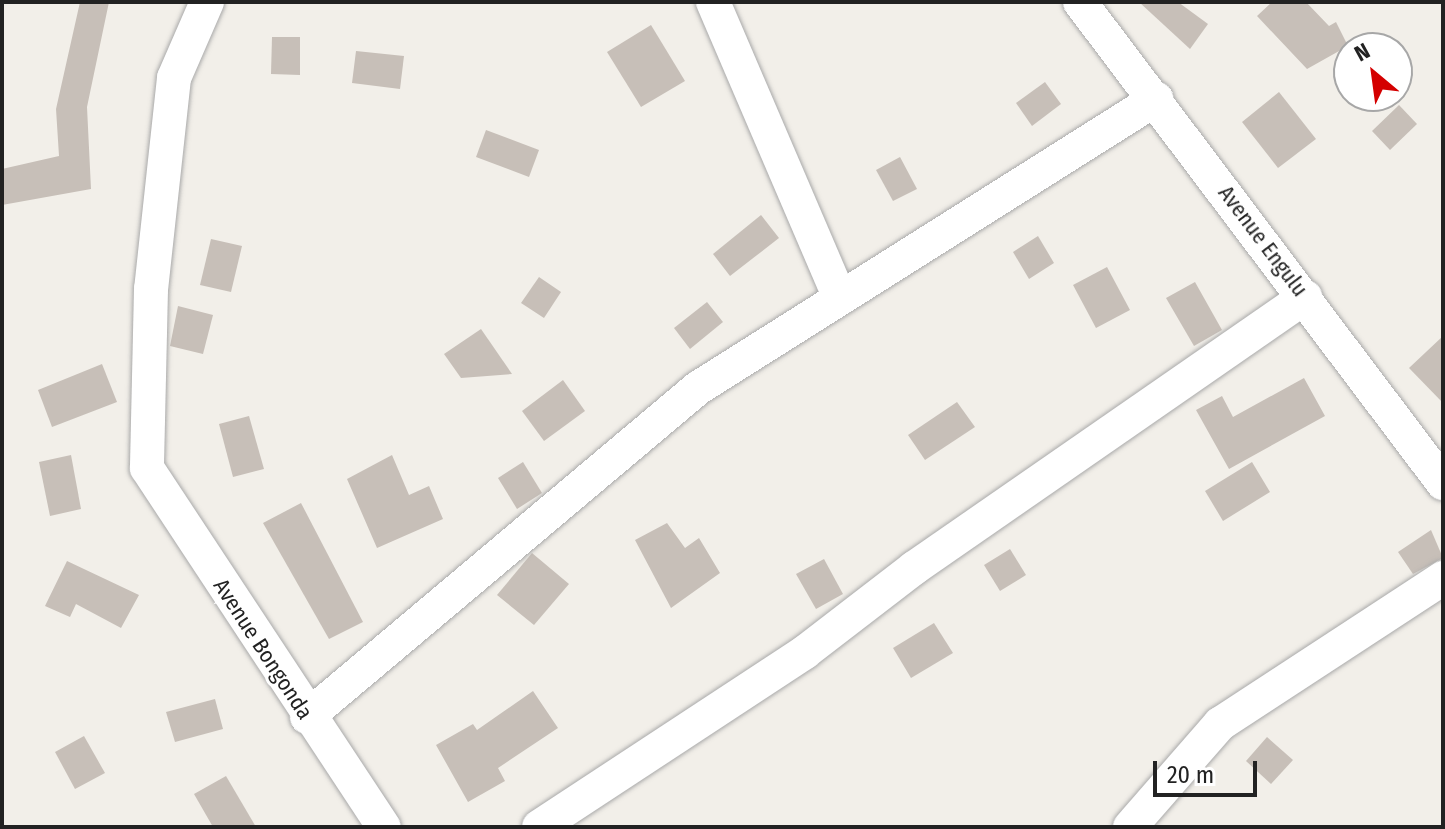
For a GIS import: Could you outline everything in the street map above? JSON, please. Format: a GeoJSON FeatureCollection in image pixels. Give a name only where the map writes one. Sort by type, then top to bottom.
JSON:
{"type":"FeatureCollection","features":[{"type":"Feature","properties":{"kind":"street","name":"Avenue Bongonda"},"geometry":{"type":"LineString","coordinates":[[207,2],[174,78],[151,289],[147,468],[307,717],[384,827]]}},
{"type":"Feature","properties":{"kind":"street"},"geometry":{"type":"LineString","coordinates":[[713,2],[840,298]]}},
{"type":"Feature","properties":{"kind":"street","name":"Avenue Engulu"},"geometry":{"type":"LineString","coordinates":[[1080,2],[1443,483]]}},
{"type":"Feature","properties":{"kind":"street"},"geometry":{"type":"LineString","coordinates":[[307,717],[698,388],[1156,99]]}},
{"type":"Feature","properties":{"kind":"street"},"geometry":{"type":"LineString","coordinates":[[539,827],[805,652],[914,568],[1305,297]]}},
{"type":"Feature","properties":{"kind":"street"},"geometry":{"type":"LineString","coordinates":[[1130,827],[1220,724],[1443,578]]}},
{"type":"Feature","properties":{"kind":"building"},"geometry":{"type":"Polygon","coordinates":[[[80,2],[109,2],[87,107],[91,189],[2,205],[2,169],[59,156],[56,109],[80,2]]]}},
{"type":"Feature","properties":{"kind":"building"},"geometry":{"type":"Polygon","coordinates":[[[1139,2],[1178,2],[1208,24],[1190,49],[1139,2]]]}},
{"type":"Feature","properties":{"kind":"building"},"geometry":{"type":"Polygon","coordinates":[[[1272,2],[1306,2],[1329,26],[1336,22],[1341,32],[1333,32],[1333,54],[1307,69],[1257,16],[1272,2]]]}},
{"type":"Feature","properties":{"kind":"building"},"geometry":{"type":"Polygon","coordinates":[[[651,25],[685,81],[641,107],[607,52],[651,25]]]}},
{"type":"Feature","properties":{"kind":"building"},"geometry":{"type":"Polygon","coordinates":[[[272,37],[300,37],[300,75],[271,74],[272,37]]]}},
{"type":"Feature","properties":{"kind":"building"},"geometry":{"type":"Polygon","coordinates":[[[356,51],[404,56],[400,89],[352,83],[356,51]]]}},
{"type":"Feature","properties":{"kind":"building"},"geometry":{"type":"Polygon","coordinates":[[[1045,82],[1061,104],[1032,126],[1016,103],[1045,82]]]}},
{"type":"Feature","properties":{"kind":"building"},"geometry":{"type":"Polygon","coordinates":[[[1279,92],[1316,139],[1278,168],[1242,122],[1279,92]]]}},
{"type":"Feature","properties":{"kind":"building"},"geometry":{"type":"Polygon","coordinates":[[[1392,112],[1406,112],[1417,124],[1390,150],[1372,131],[1392,112]]]}},
{"type":"Feature","properties":{"kind":"building"},"geometry":{"type":"Polygon","coordinates":[[[486,130],[539,150],[529,177],[476,157],[486,130]]]}},
{"type":"Feature","properties":{"kind":"building"},"geometry":{"type":"Polygon","coordinates":[[[900,157],[917,189],[893,201],[876,170],[900,157]]]}},
{"type":"Feature","properties":{"kind":"building"},"geometry":{"type":"Polygon","coordinates":[[[761,215],[779,238],[730,276],[713,254],[761,215]]]}},
{"type":"Feature","properties":{"kind":"building"},"geometry":{"type":"Polygon","coordinates":[[[1038,236],[1054,263],[1029,279],[1013,252],[1038,236]]]}},
{"type":"Feature","properties":{"kind":"building"},"geometry":{"type":"Polygon","coordinates":[[[211,239],[242,246],[231,292],[200,285],[211,239]]]}},
{"type":"Feature","properties":{"kind":"building"},"geometry":{"type":"Polygon","coordinates":[[[1107,267],[1130,310],[1096,328],[1073,285],[1107,267]]]}},
{"type":"Feature","properties":{"kind":"building"},"geometry":{"type":"Polygon","coordinates":[[[539,277],[561,292],[544,318],[521,303],[539,277]]]}},
{"type":"Feature","properties":{"kind":"building"},"geometry":{"type":"Polygon","coordinates":[[[1195,282],[1222,330],[1194,346],[1166,298],[1195,282]]]}},
{"type":"Feature","properties":{"kind":"building"},"geometry":{"type":"Polygon","coordinates":[[[707,302],[723,322],[690,349],[674,328],[707,302]]]}},
{"type":"Feature","properties":{"kind":"building"},"geometry":{"type":"Polygon","coordinates":[[[178,306],[213,315],[203,354],[170,346],[178,306]]]}},
{"type":"Feature","properties":{"kind":"building"},"geometry":{"type":"Polygon","coordinates":[[[481,329],[512,374],[461,378],[444,354],[481,329]]]}},
{"type":"Feature","properties":{"kind":"building"},"geometry":{"type":"Polygon","coordinates":[[[1443,336],[1443,403],[1409,368],[1443,336]]]}},
{"type":"Feature","properties":{"kind":"building"},"geometry":{"type":"Polygon","coordinates":[[[102,364],[117,402],[52,427],[38,390],[102,364]]]}},
{"type":"Feature","properties":{"kind":"building"},"geometry":{"type":"Polygon","coordinates":[[[1304,378],[1325,416],[1229,469],[1196,410],[1222,396],[1233,417],[1304,378]]]}},
{"type":"Feature","properties":{"kind":"building"},"geometry":{"type":"Polygon","coordinates":[[[563,380],[585,411],[544,441],[522,411],[563,380]]]}},
{"type":"Feature","properties":{"kind":"building"},"geometry":{"type":"Polygon","coordinates":[[[957,402],[975,427],[925,460],[908,435],[957,402]]]}},
{"type":"Feature","properties":{"kind":"building"},"geometry":{"type":"Polygon","coordinates":[[[249,416],[264,469],[233,477],[219,424],[249,416]]]}},
{"type":"Feature","properties":{"kind":"building"},"geometry":{"type":"Polygon","coordinates":[[[71,455],[81,509],[50,516],[39,462],[71,455]]]}},
{"type":"Feature","properties":{"kind":"building"},"geometry":{"type":"Polygon","coordinates":[[[392,455],[409,495],[429,486],[443,519],[377,548],[347,479],[392,455]]]}},
{"type":"Feature","properties":{"kind":"building"},"geometry":{"type":"Polygon","coordinates":[[[523,462],[542,493],[517,509],[498,478],[523,462]]]}},
{"type":"Feature","properties":{"kind":"building"},"geometry":{"type":"Polygon","coordinates":[[[1252,462],[1270,492],[1223,521],[1205,491],[1252,462]]]}},
{"type":"Feature","properties":{"kind":"building"},"geometry":{"type":"Polygon","coordinates":[[[301,503],[363,622],[329,639],[263,523],[301,503]]]}},
{"type":"Feature","properties":{"kind":"building"},"geometry":{"type":"Polygon","coordinates":[[[667,523],[685,548],[699,538],[720,573],[671,608],[635,540],[667,523]]]}},
{"type":"Feature","properties":{"kind":"building"},"geometry":{"type":"Polygon","coordinates":[[[1431,530],[1443,558],[1413,574],[1398,552],[1431,530]]]}},
{"type":"Feature","properties":{"kind":"building"},"geometry":{"type":"Polygon","coordinates":[[[1010,549],[1026,575],[1000,591],[984,565],[1010,549]]]}},
{"type":"Feature","properties":{"kind":"building"},"geometry":{"type":"Polygon","coordinates":[[[532,553],[569,584],[534,625],[497,595],[532,553]]]}},
{"type":"Feature","properties":{"kind":"building"},"geometry":{"type":"Polygon","coordinates":[[[824,559],[843,594],[816,609],[796,574],[824,559]]]}},
{"type":"Feature","properties":{"kind":"building"},"geometry":{"type":"Polygon","coordinates":[[[67,561],[139,595],[121,628],[76,604],[70,617],[45,606],[67,561]]]}},
{"type":"Feature","properties":{"kind":"building"},"geometry":{"type":"Polygon","coordinates":[[[934,623],[953,653],[911,678],[893,648],[934,623]]]}},
{"type":"Feature","properties":{"kind":"building"},"geometry":{"type":"Polygon","coordinates":[[[533,691],[558,728],[498,768],[505,781],[468,802],[436,745],[473,724],[477,730],[533,691]]]}},
{"type":"Feature","properties":{"kind":"building"},"geometry":{"type":"Polygon","coordinates":[[[215,699],[223,729],[175,742],[166,712],[215,699]]]}},
{"type":"Feature","properties":{"kind":"building"},"geometry":{"type":"Polygon","coordinates":[[[84,736],[105,773],[75,789],[55,752],[84,736]]]}},
{"type":"Feature","properties":{"kind":"building"},"geometry":{"type":"Polygon","coordinates":[[[1267,737],[1293,760],[1271,784],[1246,761],[1267,737]]]}},
{"type":"Feature","properties":{"kind":"building"},"geometry":{"type":"Polygon","coordinates":[[[226,776],[256,827],[213,827],[194,794],[226,776]]]}}]}
